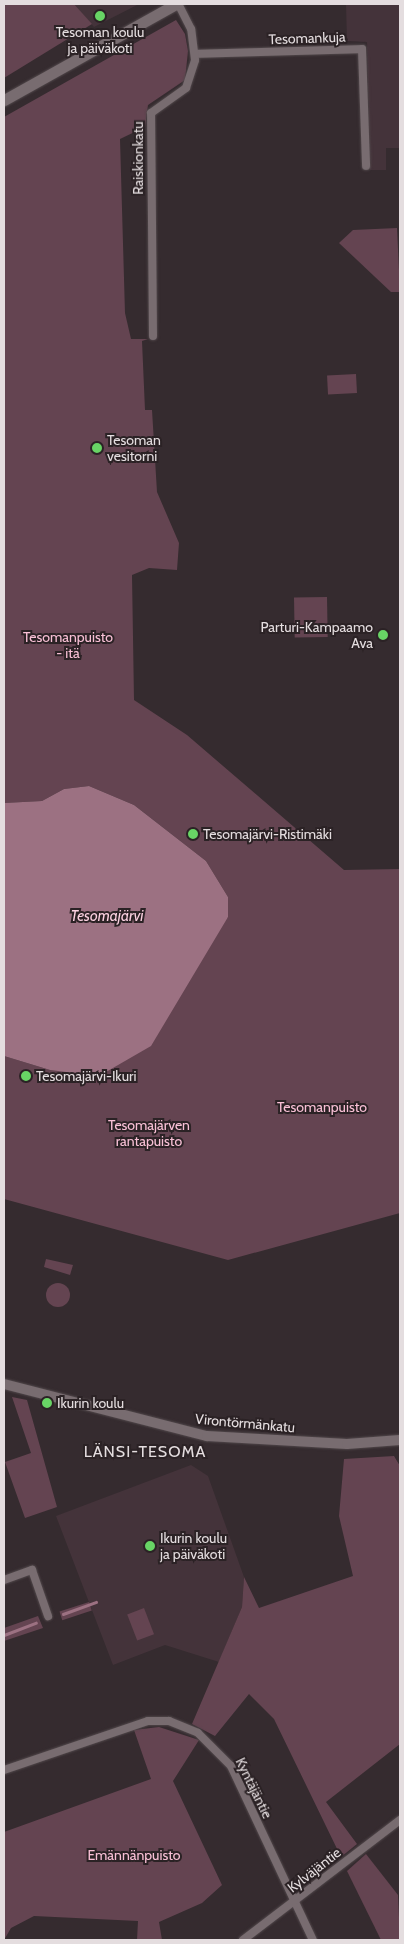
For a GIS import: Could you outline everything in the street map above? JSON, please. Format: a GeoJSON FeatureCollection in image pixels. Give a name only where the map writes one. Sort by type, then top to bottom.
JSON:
{"type":"FeatureCollection","features":[{"type":"Feature","properties":{"kind":"main road"},"geometry":{"type":"LineString","coordinates":[[4,100],[177,4]]}},
{"type":"Feature","properties":{"kind":"street","name":"Raiskionkatu"},"geometry":{"type":"LineString","coordinates":[[153,336],[151,113],[186,88],[195,54],[191,29],[177,4]]}},
{"type":"Feature","properties":{"kind":"street","name":"Tesomankuja"},"geometry":{"type":"LineString","coordinates":[[195,54],[362,49],[366,166]]}},
{"type":"Feature","properties":{"kind":"street","name":"Virontörmänkatu"},"geometry":{"type":"LineString","coordinates":[[4,1384],[207,1436],[352,1444],[400,1440]]}},
{"type":"Feature","properties":{"kind":"street"},"geometry":{"type":"LineString","coordinates":[[4,1580],[32,1570],[48,1616]]}},
{"type":"Feature","properties":{"kind":"street","name":"Kyntäjäntie"},"geometry":{"type":"LineString","coordinates":[[4,1770],[129,1725],[158,1720],[184,1726],[207,1739],[231,1766],[313,1940]]}},
{"type":"Feature","properties":{"kind":"street","name":"Kylväjäntie"},"geometry":{"type":"LineString","coordinates":[[244,1940],[400,1820]]}},
{"type":"Feature","properties":{"kind":"shaded area","name":"Tesoman koulu ja päiväkoti"},"geometry":{"type":"Polygon","coordinates":[[[74,4],[139,4],[94,27],[74,4]]]}},
{"type":"Feature","properties":{"kind":"shaded area"},"geometry":{"type":"Polygon","coordinates":[[[346,4],[400,4],[400,148],[386,148],[386,170],[370,170],[367,42],[347,41],[346,4]]]}},
{"type":"Feature","properties":{"kind":"shaded area","name":"Ikurin koulu ja päiväkoti"},"geometry":{"type":"Polygon","coordinates":[[[191,1465],[208,1476],[244,1577],[242,1607],[219,1662],[165,1645],[113,1665],[56,1516],[191,1465]]]}},
{"type":"Feature","properties":{"kind":"green space"},"geometry":{"type":"Polygon","coordinates":[[[4,4],[74,4],[92,24],[4,78],[4,4]]]}},
{"type":"Feature","properties":{"kind":"green space"},"geometry":{"type":"Polygon","coordinates":[[[176,20],[185,34],[188,51],[185,80],[148,105],[145,127],[120,139],[125,313],[131,339],[148,339],[142,341],[145,410],[152,410],[157,492],[179,543],[177,570],[149,568],[132,575],[134,700],[187,735],[344,870],[400,869],[400,1213],[228,1260],[4,1199],[4,1056],[50,1070],[74,1071],[228,917],[228,897],[206,861],[134,805],[89,786],[64,789],[42,801],[4,803],[4,117],[176,20]]]}},
{"type":"Feature","properties":{"kind":"green space"},"geometry":{"type":"Polygon","coordinates":[[[397,228],[400,292],[391,292],[339,243],[353,230],[397,228]]]}},
{"type":"Feature","properties":{"kind":"green space"},"geometry":{"type":"Polygon","coordinates":[[[356,374],[357,393],[328,394],[327,376],[356,374]]]}},
{"type":"Feature","properties":{"kind":"green space"},"geometry":{"type":"Polygon","coordinates":[[[327,597],[328,637],[295,638],[294,598],[327,597]]]}},
{"type":"Feature","properties":{"kind":"green space"},"geometry":{"type":"Polygon","coordinates":[[[46,1259],[73,1265],[70,1275],[44,1267],[46,1259]]]}},
{"type":"Feature","properties":{"kind":"green space"},"geometry":{"type":"Polygon","coordinates":[[[58,1283],[67,1286],[70,1295],[67,1304],[58,1307],[49,1304],[46,1295],[49,1286],[58,1283]]]}},
{"type":"Feature","properties":{"kind":"green space"},"geometry":{"type":"Polygon","coordinates":[[[12,1397],[27,1400],[57,1507],[25,1518],[5,1462],[31,1453],[12,1397]]]}},
{"type":"Feature","properties":{"kind":"green space"},"geometry":{"type":"Polygon","coordinates":[[[394,1456],[400,1466],[400,1744],[326,1802],[357,1844],[341,1857],[274,1719],[249,1694],[215,1736],[192,1724],[242,1607],[244,1577],[259,1608],[353,1576],[339,1516],[344,1459],[394,1456]]]}},
{"type":"Feature","properties":{"kind":"green space"},"geometry":{"type":"Polygon","coordinates":[[[89,1602],[92,1611],[62,1620],[60,1612],[89,1602]]]}},
{"type":"Feature","properties":{"kind":"green space"},"geometry":{"type":"Polygon","coordinates":[[[144,1608],[154,1634],[137,1641],[127,1614],[144,1608]]]}},
{"type":"Feature","properties":{"kind":"green space"},"geometry":{"type":"Polygon","coordinates":[[[38,1616],[43,1628],[4,1641],[4,1628],[38,1616]]]}},
{"type":"Feature","properties":{"kind":"green space","name":"Emännänpuisto"},"geometry":{"type":"Polygon","coordinates":[[[159,1727],[199,1740],[173,1781],[222,1885],[202,1903],[159,1922],[162,1940],[137,1940],[138,1921],[34,1916],[11,1928],[4,1940],[4,1832],[151,1779],[134,1730],[159,1727]]]}},
{"type":"Feature","properties":{"kind":"green space"},"geometry":{"type":"Polygon","coordinates":[[[366,1854],[398,1895],[400,1940],[381,1940],[347,1871],[366,1854]]]}},
{"type":"Feature","properties":{"kind":"water","name":"Tesomajärvi"},"geometry":{"type":"Polygon","coordinates":[[[89,786],[134,805],[206,861],[228,897],[228,917],[151,1046],[99,1076],[50,1070],[4,1056],[4,803],[42,801],[64,789],[89,786]]]}},
{"type":"Feature","properties":{"kind":"waterway"},"geometry":{"type":"LineString","coordinates":[[63,1614],[96,1602]]}},
{"type":"Feature","properties":{"kind":"waterway"},"geometry":{"type":"LineString","coordinates":[[4,1635],[36,1623]]}},
{"type":"Feature","properties":{"kind":"place","name":"Tesoman koulu ja päiväkoti"},"geometry":{"type":"Point","coordinates":[100,16]}},
{"type":"Feature","properties":{"kind":"place","name":"Tesoman vesitorni"},"geometry":{"type":"Point","coordinates":[97,448]}},
{"type":"Feature","properties":{"kind":"place","name":"Parturi-Kampaamo Ava"},"geometry":{"type":"Point","coordinates":[383,635]}},
{"type":"Feature","properties":{"kind":"place","name":"Tesomajärvi-Ristimäki"},"geometry":{"type":"Point","coordinates":[193,834]}},
{"type":"Feature","properties":{"kind":"place","name":"Tesomajärvi-Ikuri"},"geometry":{"type":"Point","coordinates":[26,1076]}},
{"type":"Feature","properties":{"kind":"place","name":"Ikurin koulu"},"geometry":{"type":"Point","coordinates":[47,1403]}},
{"type":"Feature","properties":{"kind":"place","name":"Ikurin koulu ja päiväkoti"},"geometry":{"type":"Point","coordinates":[150,1546]}},
{"type":"Feature","properties":{"kind":"district","name":"LÄNSI-TESOMA"},"geometry":{"type":"Point","coordinates":[145,1452]}},
{"type":"Feature","properties":{"kind":"park label","name":"Tesomanpuisto - itä"},"geometry":{"type":"Point","coordinates":[68,646]}},
{"type":"Feature","properties":{"kind":"park label","name":"Tesomanpuisto"},"geometry":{"type":"Point","coordinates":[322,1107]}},
{"type":"Feature","properties":{"kind":"park label","name":"Tesomajärven rantapuisto"},"geometry":{"type":"Point","coordinates":[149,1134]}}]}
